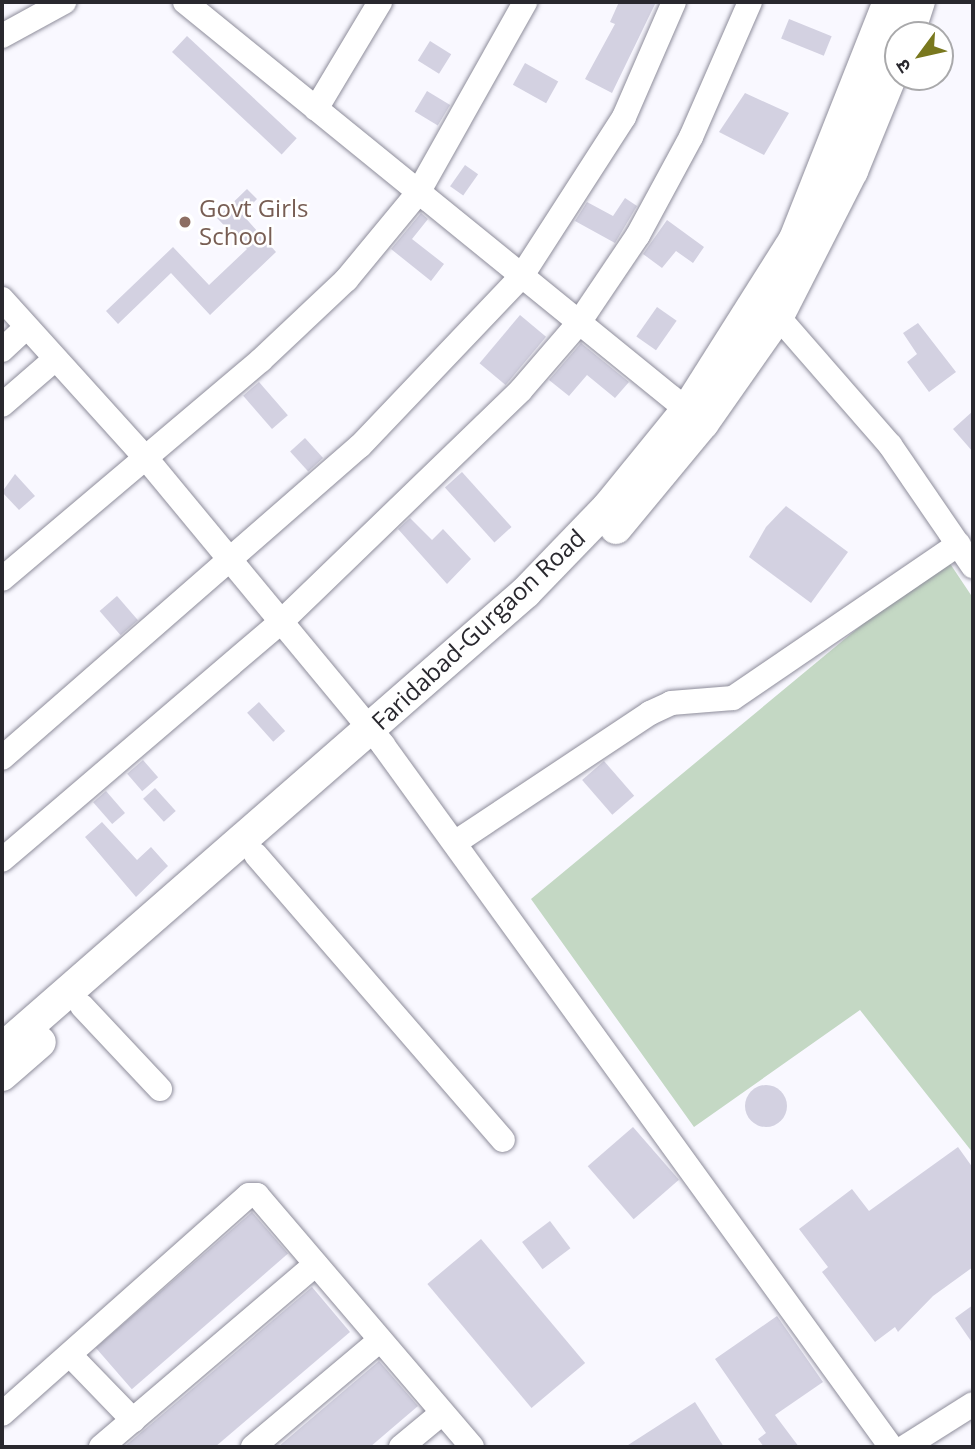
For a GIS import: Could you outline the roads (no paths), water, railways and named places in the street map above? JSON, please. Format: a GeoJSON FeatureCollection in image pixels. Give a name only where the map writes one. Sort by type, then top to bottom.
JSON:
{"type":"FeatureCollection","features":[{"type":"Feature","properties":{"kind":"main road","name":"Faridabad-Gurgaon Road"},"geometry":{"type":"LineString","coordinates":[[2,1075],[97,1023],[274,876],[376,737],[526,592],[609,506],[770,307],[889,2]]}},
{"type":"Feature","properties":{"kind":"main road"},"geometry":{"type":"LineString","coordinates":[[913,21],[919,2]]}},
{"type":"Feature","properties":{"kind":"main road","name":"Faridabad-Gurgaon Road"},"geometry":{"type":"LineString","coordinates":[[2,1049],[567,579],[646,496],[770,307],[852,172],[885,91]]}},
{"type":"Feature","properties":{"kind":"street"},"geometry":{"type":"LineString","coordinates":[[2,36],[64,2]]}},
{"type":"Feature","properties":{"kind":"street"},"geometry":{"type":"LineString","coordinates":[[185,2],[687,410]]}},
{"type":"Feature","properties":{"kind":"street"},"geometry":{"type":"LineString","coordinates":[[316,109],[380,2]]}},
{"type":"Feature","properties":{"kind":"street"},"geometry":{"type":"LineString","coordinates":[[2,579],[301,325],[418,193],[525,2]]}},
{"type":"Feature","properties":{"kind":"street"},"geometry":{"type":"LineString","coordinates":[[2,758],[393,415],[521,277],[624,117],[674,2]]}},
{"type":"Feature","properties":{"kind":"street"},"geometry":{"type":"LineString","coordinates":[[2,860],[282,621],[495,417],[578,324],[626,255],[691,137],[750,2]]}},
{"type":"Feature","properties":{"kind":"street"},"geometry":{"type":"LineString","coordinates":[[2,299],[54,360],[145,457],[376,737],[456,842],[891,1447]]}},
{"type":"Feature","properties":{"kind":"street"},"geometry":{"type":"LineString","coordinates":[[770,307],[890,445],[973,566]]}},
{"type":"Feature","properties":{"kind":"street"},"geometry":{"type":"LineString","coordinates":[[2,350],[26,328]]}},
{"type":"Feature","properties":{"kind":"street"},"geometry":{"type":"LineString","coordinates":[[2,405],[54,360]]}},
{"type":"Feature","properties":{"kind":"street"},"geometry":{"type":"LineString","coordinates":[[456,842],[650,713],[671,703],[733,698],[959,544]]}},
{"type":"Feature","properties":{"kind":"street"},"geometry":{"type":"LineString","coordinates":[[274,876],[503,1140]]}},
{"type":"Feature","properties":{"kind":"street"},"geometry":{"type":"LineString","coordinates":[[97,1023],[160,1089]]}},
{"type":"Feature","properties":{"kind":"street"},"geometry":{"type":"LineString","coordinates":[[2,1414],[249,1195],[264,1200],[472,1447]]}},
{"type":"Feature","properties":{"kind":"street"},"geometry":{"type":"LineString","coordinates":[[101,1447],[316,1264]]}},
{"type":"Feature","properties":{"kind":"street"},"geometry":{"type":"LineString","coordinates":[[253,1447],[380,1340]]}},
{"type":"Feature","properties":{"kind":"street"},"geometry":{"type":"LineString","coordinates":[[70,1354],[133,1420]]}},
{"type":"Feature","properties":{"kind":"street"},"geometry":{"type":"LineString","coordinates":[[905,1447],[973,1404]]}},
{"type":"Feature","properties":{"kind":"street"},"geometry":{"type":"LineString","coordinates":[[401,1447],[442,1413]]}},
{"type":"Feature","properties":{"kind":"place","name":"Govt Girls School"},"geometry":{"type":"Point","coordinates":[185,222]}}]}
